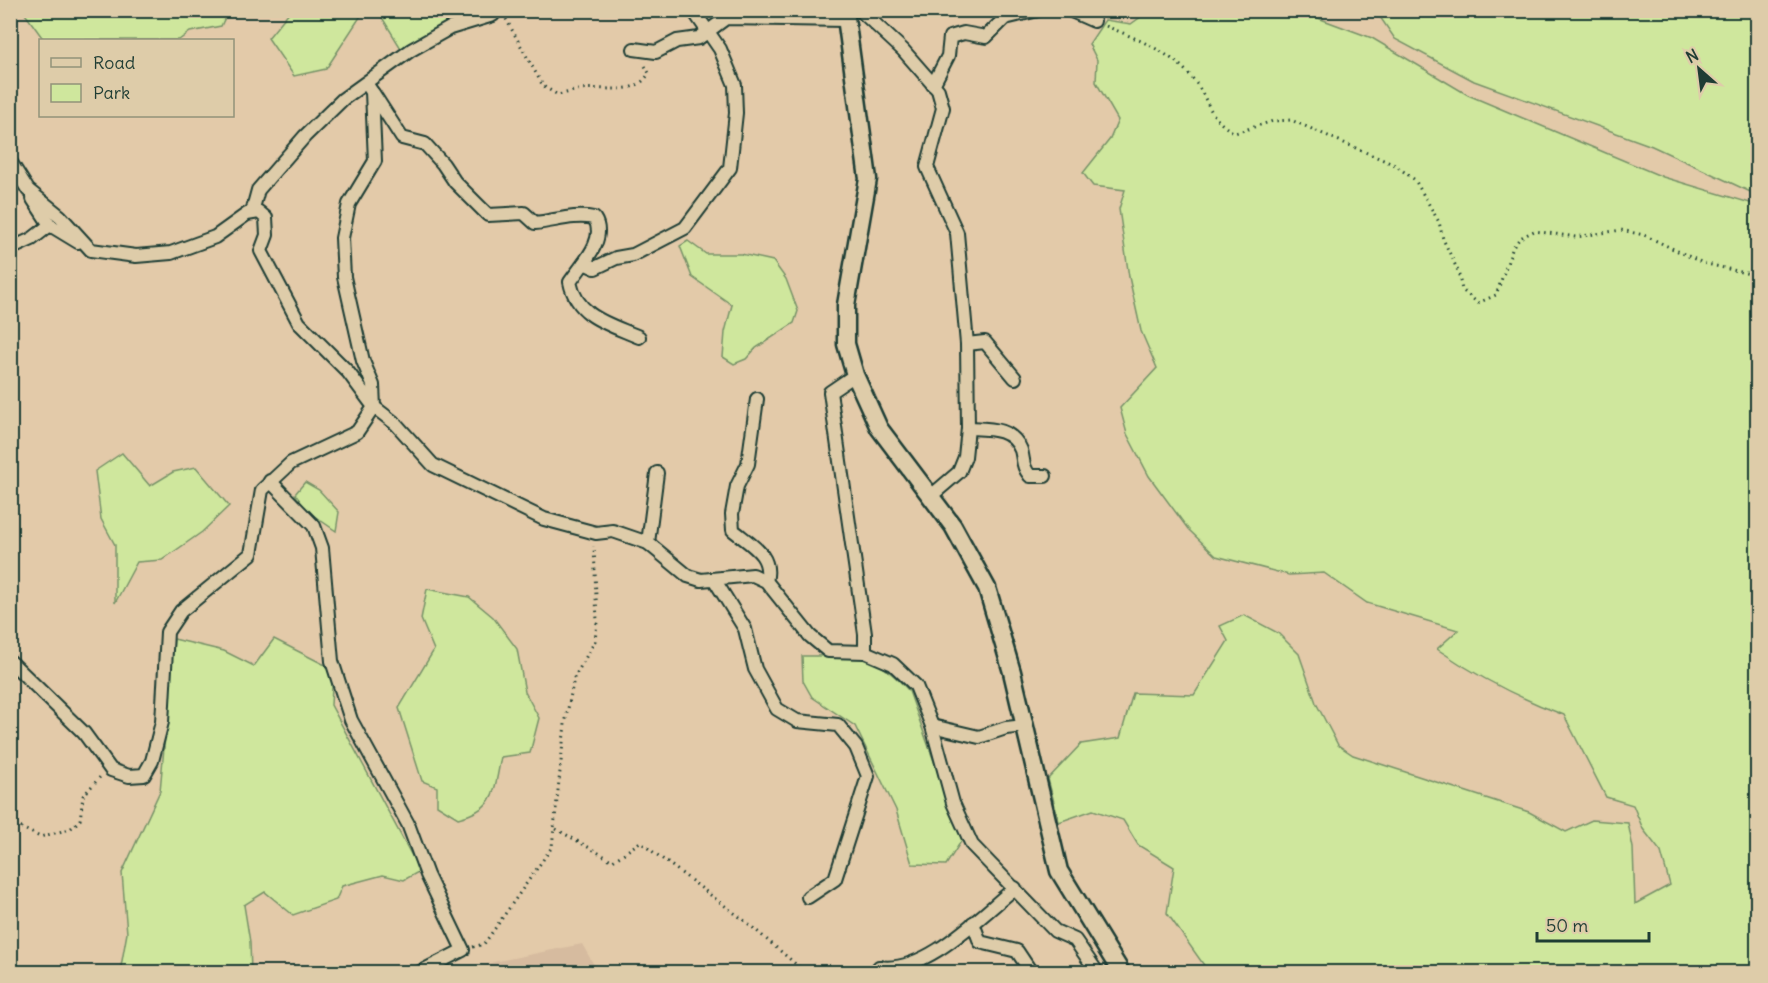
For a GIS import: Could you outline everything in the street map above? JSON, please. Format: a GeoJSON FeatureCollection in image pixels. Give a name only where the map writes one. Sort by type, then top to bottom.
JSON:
{"type":"FeatureCollection","features":[{"type":"Feature","properties":{"kind":"street"},"geometry":{"type":"LineString","coordinates":[[584,262],[595,268],[616,258],[633,255],[685,228],[730,168],[736,113],[735,85],[709,30],[693,10]]}},
{"type":"Feature","properties":{"kind":"street"},"geometry":{"type":"LineString","coordinates":[[860,10],[903,50],[938,90],[943,108],[927,167],[957,233],[967,344],[968,428],[965,458],[959,472],[931,496]]}},
{"type":"Feature","properties":{"kind":"street"},"geometry":{"type":"LineString","coordinates":[[933,85],[948,56],[950,37],[964,33],[986,37],[1005,18],[1038,10]]}},
{"type":"Feature","properties":{"kind":"street"},"geometry":{"type":"LineString","coordinates":[[1069,10],[1094,21]]}},
{"type":"Feature","properties":{"kind":"street"},"geometry":{"type":"LineString","coordinates":[[252,212],[258,190],[305,136],[343,99],[369,88],[411,50],[450,28],[493,15]]}},
{"type":"Feature","properties":{"kind":"street"},"geometry":{"type":"LineString","coordinates":[[634,50],[656,52],[677,40],[699,38],[726,18],[845,15],[858,89],[868,179],[846,305],[846,344],[855,375],[879,428],[952,526],[987,588],[1025,726],[1059,871],[1121,972]]}},
{"type":"Feature","properties":{"kind":"street"},"geometry":{"type":"LineString","coordinates":[[369,88],[402,138],[425,144],[455,182],[488,215],[524,213],[536,223],[556,221],[577,214],[594,218],[600,226],[599,238],[570,282],[573,297],[589,316],[639,337]]}},
{"type":"Feature","properties":{"kind":"street"},"geometry":{"type":"LineString","coordinates":[[10,661],[84,733],[111,770],[129,776],[144,775],[152,761],[162,722],[167,632],[181,611],[251,555],[262,490],[270,481],[291,463],[357,432],[374,407],[373,385],[363,361],[344,277],[342,238],[349,204],[375,161],[369,88]]}},
{"type":"Feature","properties":{"kind":"street"},"geometry":{"type":"LineString","coordinates":[[10,161],[50,225],[92,249],[136,256],[171,253],[215,237],[252,212],[259,212],[266,218],[267,235],[261,251],[299,323],[348,372],[374,407],[396,424],[433,465],[544,519],[596,533],[613,531],[648,543],[688,576],[701,580],[753,575],[766,581],[810,636],[828,651],[865,652],[893,664],[916,686],[932,726],[953,803],[972,845],[1055,930],[1075,940],[1097,972]]}},
{"type":"Feature","properties":{"kind":"street"},"geometry":{"type":"LineString","coordinates":[[28,190],[60,216],[92,249]]}},
{"type":"Feature","properties":{"kind":"street"},"geometry":{"type":"LineString","coordinates":[[10,249],[32,239],[50,225]]}},
{"type":"Feature","properties":{"kind":"street"},"geometry":{"type":"LineString","coordinates":[[967,344],[985,342],[1015,378]]}},
{"type":"Feature","properties":{"kind":"street"},"geometry":{"type":"LineString","coordinates":[[855,375],[830,392],[865,634],[865,652]]}},
{"type":"Feature","properties":{"kind":"street"},"geometry":{"type":"LineString","coordinates":[[757,399],[748,464],[737,486],[732,514],[733,531],[764,554],[769,570],[766,581]]}},
{"type":"Feature","properties":{"kind":"street"},"geometry":{"type":"LineString","coordinates":[[968,428],[1002,430],[1021,450],[1022,467],[1030,476],[1045,476]]}},
{"type":"Feature","properties":{"kind":"street"},"geometry":{"type":"LineString","coordinates":[[648,543],[657,473]]}},
{"type":"Feature","properties":{"kind":"street"},"geometry":{"type":"LineString","coordinates":[[270,481],[314,526],[322,548],[332,661],[351,720],[408,824],[427,874],[463,950],[420,972]]}},
{"type":"Feature","properties":{"kind":"street"},"geometry":{"type":"LineString","coordinates":[[714,579],[745,629],[755,669],[777,709],[797,721],[838,725],[856,747],[868,776],[835,879],[808,897]]}},
{"type":"Feature","properties":{"kind":"street"},"geometry":{"type":"LineString","coordinates":[[932,726],[979,737],[1006,728],[1025,726]]}},
{"type":"Feature","properties":{"kind":"street"},"geometry":{"type":"LineString","coordinates":[[879,967],[893,969],[918,960],[957,937],[1015,888]]}},
{"type":"Feature","properties":{"kind":"street"},"geometry":{"type":"LineString","coordinates":[[973,923],[980,942],[1017,951],[1031,972]]}},
{"type":"Feature","properties":{"kind":"path"},"geometry":{"type":"LineString","coordinates":[[493,15],[505,16],[543,86],[558,95],[583,89],[630,88],[645,81],[649,73],[634,50]]}},
{"type":"Feature","properties":{"kind":"path"},"geometry":{"type":"LineString","coordinates":[[1094,21],[1163,52],[1193,79],[1219,124],[1234,133],[1273,121],[1291,120],[1395,165],[1415,180],[1439,222],[1443,239],[1458,271],[1462,290],[1478,303],[1496,295],[1513,247],[1520,238],[1534,231],[1576,237],[1621,231],[1644,235],[1703,263],[1758,276]]}},
{"type":"Feature","properties":{"kind":"path"},"geometry":{"type":"LineString","coordinates":[[463,950],[484,944],[552,847],[556,830],[565,724],[574,678],[595,641],[596,533]]}},
{"type":"Feature","properties":{"kind":"path"},"geometry":{"type":"LineString","coordinates":[[10,822],[39,837],[70,829],[80,820],[83,796],[98,778],[111,770]]}},
{"type":"Feature","properties":{"kind":"path"},"geometry":{"type":"LineString","coordinates":[[556,830],[614,861],[640,842],[745,921],[805,972]]}},
{"type":"Feature","properties":{"kind":"shaded area"},"geometry":{"type":"Polygon","coordinates":[[[582,944],[598,972],[461,972],[494,962],[582,944]]]}},
{"type":"Feature","properties":{"kind":"green space"},"geometry":{"type":"Polygon","coordinates":[[[23,11],[228,11],[221,26],[190,32],[180,39],[43,39],[23,11]]]}},
{"type":"Feature","properties":{"kind":"green space"},"geometry":{"type":"Polygon","coordinates":[[[290,11],[364,11],[326,69],[294,76],[268,38],[290,11]]]}},
{"type":"Feature","properties":{"kind":"green space"},"geometry":{"type":"Polygon","coordinates":[[[378,11],[465,11],[402,50],[378,11]]]}},
{"type":"Feature","properties":{"kind":"green space"},"geometry":{"type":"Polygon","coordinates":[[[1149,11],[1306,11],[1318,18],[1372,38],[1468,95],[1663,177],[1757,205],[1757,972],[1204,972],[1206,968],[1167,913],[1174,867],[1138,845],[1123,820],[1093,810],[1059,822],[1048,779],[1081,744],[1120,738],[1133,693],[1194,695],[1228,641],[1220,626],[1244,615],[1278,633],[1299,654],[1316,703],[1338,745],[1353,755],[1529,812],[1566,832],[1592,820],[1628,823],[1633,848],[1635,904],[1670,885],[1661,852],[1643,829],[1633,805],[1606,797],[1564,715],[1499,686],[1437,649],[1458,630],[1367,603],[1324,573],[1289,575],[1216,556],[1188,529],[1149,476],[1127,434],[1120,408],[1157,368],[1141,331],[1129,277],[1119,209],[1125,190],[1093,186],[1083,173],[1110,139],[1118,120],[1096,82],[1097,60],[1089,44],[1105,20],[1131,24],[1149,11]]]}},
{"type":"Feature","properties":{"kind":"green space"},"geometry":{"type":"Polygon","coordinates":[[[1376,11],[1757,11],[1757,195],[1652,146],[1474,81],[1395,39],[1376,11]]]}},
{"type":"Feature","properties":{"kind":"green space"},"geometry":{"type":"Polygon","coordinates":[[[688,241],[706,254],[741,254],[773,261],[786,279],[798,311],[794,323],[756,348],[746,359],[734,364],[723,357],[725,332],[732,305],[692,277],[680,246],[688,241]]]}},
{"type":"Feature","properties":{"kind":"green space"},"geometry":{"type":"Polygon","coordinates":[[[122,453],[150,486],[173,472],[196,467],[229,506],[202,532],[162,560],[137,562],[115,603],[115,545],[101,519],[95,471],[122,453]]]}},
{"type":"Feature","properties":{"kind":"green space"},"geometry":{"type":"Polygon","coordinates":[[[305,482],[319,490],[339,512],[336,531],[307,511],[295,494],[305,482]]]}},
{"type":"Feature","properties":{"kind":"green space"},"geometry":{"type":"Polygon","coordinates":[[[427,589],[469,597],[493,617],[517,649],[525,692],[539,718],[530,753],[501,757],[491,797],[480,809],[458,818],[437,805],[437,787],[422,781],[399,708],[434,650],[421,619],[427,589]]]}},
{"type":"Feature","properties":{"kind":"green space"},"geometry":{"type":"Polygon","coordinates":[[[174,639],[224,651],[254,666],[274,639],[333,669],[331,705],[420,871],[404,880],[383,875],[342,886],[336,900],[293,915],[265,892],[244,905],[250,942],[251,972],[120,972],[127,933],[122,873],[160,791],[174,639]]]}},
{"type":"Feature","properties":{"kind":"green space"},"geometry":{"type":"Polygon","coordinates":[[[802,656],[861,657],[884,667],[909,691],[962,840],[946,865],[912,864],[896,810],[855,726],[812,697],[803,681],[802,656]]]}}]}
